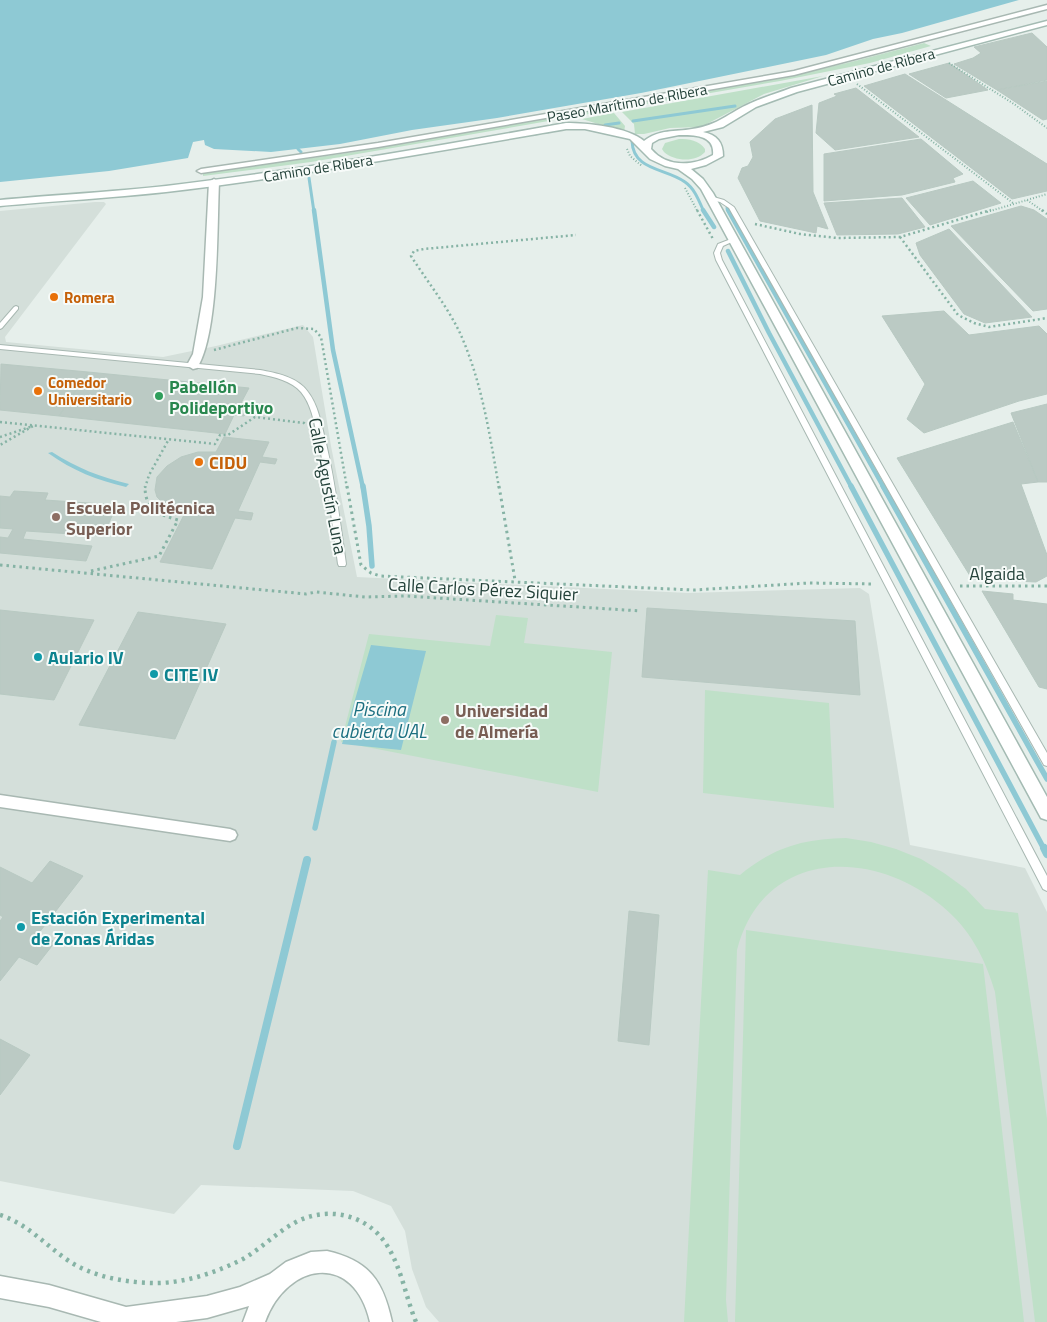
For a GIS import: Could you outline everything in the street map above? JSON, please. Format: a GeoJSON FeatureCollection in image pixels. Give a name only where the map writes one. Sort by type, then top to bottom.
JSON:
{"type":"FeatureCollection","features":[{"type":"Feature","properties":{"kind":"main road","name":"Camino de Ribera"},"geometry":{"type":"LineString","coordinates":[[0,203],[154,190],[314,169],[566,126],[586,126],[631,137],[655,136],[672,132],[692,132],[720,125],[771,97],[1047,23]]}},
{"type":"Feature","properties":{"kind":"main road"},"geometry":{"type":"LineString","coordinates":[[712,140],[713,132],[720,125]]}},
{"type":"Feature","properties":{"kind":"main road"},"geometry":{"type":"LineString","coordinates":[[680,166],[706,163],[718,156],[719,147],[712,140],[692,132]]}},
{"type":"Feature","properties":{"kind":"main road"},"geometry":{"type":"LineString","coordinates":[[647,148],[648,142],[655,136]]}},
{"type":"Feature","properties":{"kind":"main road","name":"Camino de Ribera"},"geometry":{"type":"LineString","coordinates":[[631,137],[647,148],[653,157],[680,166]]}},
{"type":"Feature","properties":{"kind":"main road"},"geometry":{"type":"LineString","coordinates":[[702,183],[702,170],[706,163]]}},
{"type":"Feature","properties":{"kind":"main road"},"geometry":{"type":"LineString","coordinates":[[680,166],[693,174],[702,183],[1047,813]]}},
{"type":"Feature","properties":{"kind":"main road"},"geometry":{"type":"LineString","coordinates":[[193,365],[199,354],[208,297],[214,182]]}},
{"type":"Feature","properties":{"kind":"main road"},"geometry":{"type":"LineString","coordinates":[[0,1287],[49,1296],[133,1320],[207,1307],[242,1298],[276,1282],[299,1267],[316,1262],[333,1262],[350,1268],[364,1279],[376,1297],[382,1321]]}},
{"type":"Feature","properties":{"kind":"main road"},"geometry":{"type":"LineString","coordinates":[[254,1322],[262,1302],[276,1282]]}},
{"type":"Feature","properties":{"kind":"street","name":"Paseo Marítimo de Ribera"},"geometry":{"type":"LineString","coordinates":[[201,171],[378,145],[794,73],[1047,7]]}},
{"type":"Feature","properties":{"kind":"street"},"geometry":{"type":"LineString","coordinates":[[0,802],[230,834]]}},
{"type":"Feature","properties":{"kind":"lane"},"geometry":{"type":"LineString","coordinates":[[710,198],[724,202],[731,207],[946,588],[1047,762]]}},
{"type":"Feature","properties":{"kind":"lane"},"geometry":{"type":"LineString","coordinates":[[733,240],[720,245],[717,253],[720,260],[1047,886]]}},
{"type":"Feature","properties":{"kind":"lane"},"geometry":{"type":"LineString","coordinates":[[0,328],[16,308]]}},
{"type":"Feature","properties":{"kind":"lane","name":"Calle Agustín Luna"},"geometry":{"type":"LineString","coordinates":[[0,347],[260,372],[280,377],[297,385],[306,393],[311,403],[321,439],[342,564]]}},
{"type":"Feature","properties":{"kind":"path"},"geometry":{"type":"LineString","coordinates":[[949,63],[1014,104],[1047,128]]}},
{"type":"Feature","properties":{"kind":"path"},"geometry":{"type":"LineString","coordinates":[[847,76],[1014,203]]}},
{"type":"Feature","properties":{"kind":"path"},"geometry":{"type":"LineString","coordinates":[[750,222],[800,234],[837,238],[900,237],[1047,194]]}},
{"type":"Feature","properties":{"kind":"path"},"geometry":{"type":"LineString","coordinates":[[1026,199],[1047,214]]}},
{"type":"Feature","properties":{"kind":"path"},"geometry":{"type":"LineString","coordinates":[[515,580],[486,415],[471,359],[459,331],[411,256],[414,251],[424,249],[576,235]]}},
{"type":"Feature","properties":{"kind":"path"},"geometry":{"type":"LineString","coordinates":[[900,237],[958,315],[974,323],[989,327],[1047,318]]}},
{"type":"Feature","properties":{"kind":"path"},"geometry":{"type":"LineString","coordinates":[[199,354],[297,328],[314,329],[321,336],[362,565],[371,573],[380,576],[515,580],[694,590],[809,583],[889,584]]}},
{"type":"Feature","properties":{"kind":"path"},"geometry":{"type":"LineString","coordinates":[[0,422],[215,444],[220,434],[228,435],[255,417],[304,423],[321,439]]}},
{"type":"Feature","properties":{"kind":"path"},"geometry":{"type":"LineString","coordinates":[[0,437],[33,426]]}},
{"type":"Feature","properties":{"kind":"path"},"geometry":{"type":"LineString","coordinates":[[0,446],[33,426]]}},
{"type":"Feature","properties":{"kind":"path"},"geometry":{"type":"LineString","coordinates":[[88,572],[160,556],[178,520],[156,512],[145,497],[143,488],[146,478],[169,439]]}},
{"type":"Feature","properties":{"kind":"path","name":"Calle Carlos Pérez Siquier"},"geometry":{"type":"LineString","coordinates":[[0,565],[306,594],[325,592],[365,597],[406,596],[641,611]]}},
{"type":"Feature","properties":{"kind":"path","name":"Algaida"},"geometry":{"type":"LineString","coordinates":[[946,588],[979,585],[1047,586]]}},
{"type":"Feature","properties":{"kind":"path"},"geometry":{"type":"LineString","coordinates":[[0,1215],[11,1218],[31,1229],[77,1265],[98,1274],[146,1283],[180,1281],[202,1275],[255,1252],[296,1222],[326,1213],[345,1214],[358,1218],[372,1227],[388,1247],[416,1322]]}},
{"type":"Feature","properties":{"kind":"shaded area","name":"Universidad de Almería"},"geometry":{"type":"Polygon","coordinates":[[[104,202],[106,204],[5,337],[6,342],[163,357],[303,325],[313,337],[331,446],[357,577],[688,593],[860,588],[869,594],[910,845],[1025,868],[1047,912],[1047,1322],[439,1322],[426,1307],[412,1269],[405,1231],[391,1206],[353,1191],[201,1185],[174,1214],[0,1181],[0,211],[104,202]]]}},
{"type":"Feature","properties":{"kind":"green space"},"geometry":{"type":"Polygon","coordinates":[[[924,43],[931,46],[870,63],[780,81],[311,162],[203,176],[203,173],[354,152],[775,79],[924,43]]]}},
{"type":"Feature","properties":{"kind":"green space"},"geometry":{"type":"Polygon","coordinates":[[[823,76],[764,94],[701,127],[670,128],[644,134],[635,134],[634,124],[622,112],[823,76]]]}},
{"type":"Feature","properties":{"kind":"green space"},"geometry":{"type":"Polygon","coordinates":[[[614,113],[625,126],[624,132],[582,119],[614,113]]]}},
{"type":"Feature","properties":{"kind":"green space"},"geometry":{"type":"Polygon","coordinates":[[[679,139],[697,142],[703,146],[705,152],[696,158],[684,160],[664,152],[662,149],[665,143],[679,139]]]}},
{"type":"Feature","properties":{"kind":"green space"},"geometry":{"type":"Polygon","coordinates":[[[496,615],[528,618],[524,643],[612,652],[598,792],[341,742],[369,634],[490,646],[496,615]]]}},
{"type":"Feature","properties":{"kind":"green space"},"geometry":{"type":"Polygon","coordinates":[[[705,690],[829,703],[834,808],[703,793],[705,690]]]}},
{"type":"Feature","properties":{"kind":"green space"},"geometry":{"type":"Polygon","coordinates":[[[846,838],[896,849],[921,859],[966,889],[985,909],[1018,913],[1047,1119],[1047,1322],[1035,1322],[995,992],[986,967],[975,945],[961,924],[942,906],[914,887],[884,874],[853,867],[823,868],[795,876],[770,892],[750,917],[737,950],[726,1300],[728,1322],[684,1322],[708,870],[740,875],[777,851],[790,846],[816,840],[846,838]]]}},
{"type":"Feature","properties":{"kind":"green space"},"geometry":{"type":"Polygon","coordinates":[[[746,930],[983,964],[1024,1322],[735,1322],[746,930]]]}},
{"type":"Feature","properties":{"kind":"water"},"geometry":{"type":"Polygon","coordinates":[[[0,0],[1019,0],[902,33],[873,39],[826,55],[641,93],[497,118],[412,130],[340,144],[271,152],[214,149],[205,145],[204,140],[193,142],[188,158],[109,171],[0,182],[0,0]]]}},
{"type":"Feature","properties":{"kind":"water"},"geometry":{"type":"Polygon","coordinates":[[[52,452],[70,463],[89,471],[129,484],[126,487],[85,474],[48,453],[52,452]]]}},
{"type":"Feature","properties":{"kind":"water","name":"Piscina cubierta UAL"},"geometry":{"type":"Polygon","coordinates":[[[371,645],[426,651],[401,750],[342,744],[371,645]]]}},
{"type":"Feature","properties":{"kind":"building"},"geometry":{"type":"Polygon","coordinates":[[[1032,33],[1047,47],[1047,80],[997,90],[954,64],[973,58],[981,53],[974,47],[1032,33]]]}},
{"type":"Feature","properties":{"kind":"building"},"geometry":{"type":"Polygon","coordinates":[[[949,63],[988,90],[946,98],[909,74],[949,63]]]}},
{"type":"Feature","properties":{"kind":"building"},"geometry":{"type":"Polygon","coordinates":[[[905,74],[1047,164],[1047,191],[1012,199],[864,86],[905,74]]]}},
{"type":"Feature","properties":{"kind":"building"},"geometry":{"type":"Polygon","coordinates":[[[1047,81],[1047,119],[1043,120],[997,90],[1047,81]]]}},
{"type":"Feature","properties":{"kind":"building"},"geometry":{"type":"Polygon","coordinates":[[[856,88],[919,137],[835,150],[816,133],[819,103],[837,96],[834,94],[856,88]]]}},
{"type":"Feature","properties":{"kind":"building"},"geometry":{"type":"Polygon","coordinates":[[[812,105],[813,192],[828,229],[817,226],[816,233],[760,221],[738,178],[742,168],[748,166],[753,157],[750,142],[775,119],[812,105]]]}},
{"type":"Feature","properties":{"kind":"building"},"geometry":{"type":"Polygon","coordinates":[[[921,139],[963,174],[953,178],[955,182],[902,195],[824,201],[824,154],[921,139]]]}},
{"type":"Feature","properties":{"kind":"building"},"geometry":{"type":"Polygon","coordinates":[[[973,181],[1001,203],[930,225],[906,198],[973,181]]]}},
{"type":"Feature","properties":{"kind":"building"},"geometry":{"type":"Polygon","coordinates":[[[902,198],[925,227],[898,234],[837,235],[824,203],[902,198]]]}},
{"type":"Feature","properties":{"kind":"building"},"geometry":{"type":"Polygon","coordinates":[[[1021,206],[1034,210],[1047,219],[1047,309],[1033,311],[951,226],[1021,206]]]}},
{"type":"Feature","properties":{"kind":"building"},"geometry":{"type":"Polygon","coordinates":[[[949,229],[1032,317],[985,323],[964,314],[920,255],[916,243],[949,229]]]}},
{"type":"Feature","properties":{"kind":"building"},"geometry":{"type":"Polygon","coordinates":[[[944,311],[969,335],[1039,326],[1047,334],[1047,394],[1019,401],[924,433],[907,419],[925,384],[882,316],[944,311]]]}},
{"type":"Feature","properties":{"kind":"building","name":"Comedor Universitario"},"geometry":{"type":"Polygon","coordinates":[[[1,364],[88,372],[59,416],[0,410],[1,364]]]}},
{"type":"Feature","properties":{"kind":"building","name":"Pabellón Polideportivo"},"geometry":{"type":"Polygon","coordinates":[[[88,372],[249,388],[241,403],[250,404],[244,416],[234,415],[225,434],[59,416],[88,372]]]}},
{"type":"Feature","properties":{"kind":"building"},"geometry":{"type":"Polygon","coordinates":[[[1047,404],[1047,482],[1038,482],[1011,413],[1047,404]]]}},
{"type":"Feature","properties":{"kind":"building"},"geometry":{"type":"Polygon","coordinates":[[[1013,422],[1038,482],[1021,484],[1047,555],[1047,576],[1036,582],[972,579],[897,458],[1013,422]]]}},
{"type":"Feature","properties":{"kind":"building"},"geometry":{"type":"Polygon","coordinates":[[[224,437],[269,442],[262,457],[277,459],[275,464],[260,462],[238,511],[253,513],[251,520],[235,518],[212,569],[160,562],[185,513],[167,507],[157,497],[155,490],[157,477],[167,466],[181,457],[198,452],[216,452],[224,437]]]}},
{"type":"Feature","properties":{"kind":"building","name":"Escuela Politécnica Superior"},"geometry":{"type":"Polygon","coordinates":[[[14,491],[48,493],[45,500],[117,505],[103,536],[26,531],[23,539],[92,546],[86,561],[0,553],[0,537],[8,538],[13,529],[0,528],[0,496],[10,497],[14,491]]]}},
{"type":"Feature","properties":{"kind":"building"},"geometry":{"type":"Polygon","coordinates":[[[982,591],[1013,594],[1013,600],[1047,604],[1047,689],[1039,687],[982,591]]]}},
{"type":"Feature","properties":{"kind":"building"},"geometry":{"type":"Polygon","coordinates":[[[647,608],[855,621],[860,695],[642,677],[647,608]]]}},
{"type":"Feature","properties":{"kind":"building","name":"Aulario IV"},"geometry":{"type":"Polygon","coordinates":[[[0,610],[94,620],[54,700],[0,694],[0,610]]]}},
{"type":"Feature","properties":{"kind":"building","name":"CITE IV"},"geometry":{"type":"Polygon","coordinates":[[[138,612],[226,624],[175,739],[79,725],[138,612]]]}},
{"type":"Feature","properties":{"kind":"building","name":"Estación Experimental de Zonas Áridas"},"geometry":{"type":"Polygon","coordinates":[[[50,861],[83,876],[38,934],[55,942],[37,965],[19,957],[0,981],[0,921],[3,917],[0,915],[0,867],[32,883],[50,861]]]}},
{"type":"Feature","properties":{"kind":"building"},"geometry":{"type":"Polygon","coordinates":[[[629,911],[659,915],[649,1045],[618,1041],[629,911]]]}},
{"type":"Feature","properties":{"kind":"building"},"geometry":{"type":"Polygon","coordinates":[[[0,1039],[30,1055],[0,1095],[0,1039]]]}},
{"type":"Feature","properties":{"kind":"waterway"},"geometry":{"type":"LineString","coordinates":[[633,121],[735,106]]}},
{"type":"Feature","properties":{"kind":"waterway"},"geometry":{"type":"LineString","coordinates":[[605,125],[619,123]]}},
{"type":"Feature","properties":{"kind":"waterway"},"geometry":{"type":"LineString","coordinates":[[632,141],[638,158],[652,168],[685,182],[696,195],[703,210]]}},
{"type":"Feature","properties":{"kind":"waterway"},"geometry":{"type":"LineString","coordinates":[[298,149],[301,152]]}},
{"type":"Feature","properties":{"kind":"waterway"},"geometry":{"type":"LineString","coordinates":[[309,178],[314,212]]}},
{"type":"Feature","properties":{"kind":"waterway"},"geometry":{"type":"LineString","coordinates":[[314,210],[333,350],[363,488]]}},
{"type":"Feature","properties":{"kind":"waterway"},"geometry":{"type":"LineString","coordinates":[[703,210],[714,227]]}},
{"type":"Feature","properties":{"kind":"waterway"},"geometry":{"type":"LineString","coordinates":[[728,210],[884,488]]}},
{"type":"Feature","properties":{"kind":"waterway"},"geometry":{"type":"LineString","coordinates":[[728,251],[769,333],[852,488]]}},
{"type":"Feature","properties":{"kind":"waterway"},"geometry":{"type":"LineString","coordinates":[[363,486],[372,566]]}},
{"type":"Feature","properties":{"kind":"waterway"},"geometry":{"type":"LineString","coordinates":[[851,486],[1044,849]]}},
{"type":"Feature","properties":{"kind":"waterway"},"geometry":{"type":"LineString","coordinates":[[883,486],[1047,779]]}},
{"type":"Feature","properties":{"kind":"waterway"},"geometry":{"type":"LineString","coordinates":[[315,828],[334,742]]}},
{"type":"Feature","properties":{"kind":"waterway"},"geometry":{"type":"LineString","coordinates":[[1044,848],[1047,854]]}},
{"type":"Feature","properties":{"kind":"waterway"},"geometry":{"type":"LineString","coordinates":[[237,1146],[307,860]]}},
{"type":"Feature","properties":{"kind":"place","name":"Romera"},"geometry":{"type":"Point","coordinates":[54,297]}},
{"type":"Feature","properties":{"kind":"place","name":"Comedor Universitario"},"geometry":{"type":"Point","coordinates":[38,391]}},
{"type":"Feature","properties":{"kind":"place","name":"Pabellón Polideportivo"},"geometry":{"type":"Point","coordinates":[159,396]}},
{"type":"Feature","properties":{"kind":"place","name":"CIDU"},"geometry":{"type":"Point","coordinates":[199,462]}},
{"type":"Feature","properties":{"kind":"place","name":"Escuela Politécnica Superior"},"geometry":{"type":"Point","coordinates":[56,517]}},
{"type":"Feature","properties":{"kind":"place","name":"Aulario IV"},"geometry":{"type":"Point","coordinates":[38,657]}},
{"type":"Feature","properties":{"kind":"place","name":"CITE IV"},"geometry":{"type":"Point","coordinates":[154,674]}},
{"type":"Feature","properties":{"kind":"place","name":"Universidad de Almería"},"geometry":{"type":"Point","coordinates":[445,720]}},
{"type":"Feature","properties":{"kind":"place","name":"Estación Experimental de Zonas Áridas"},"geometry":{"type":"Point","coordinates":[21,927]}}]}
